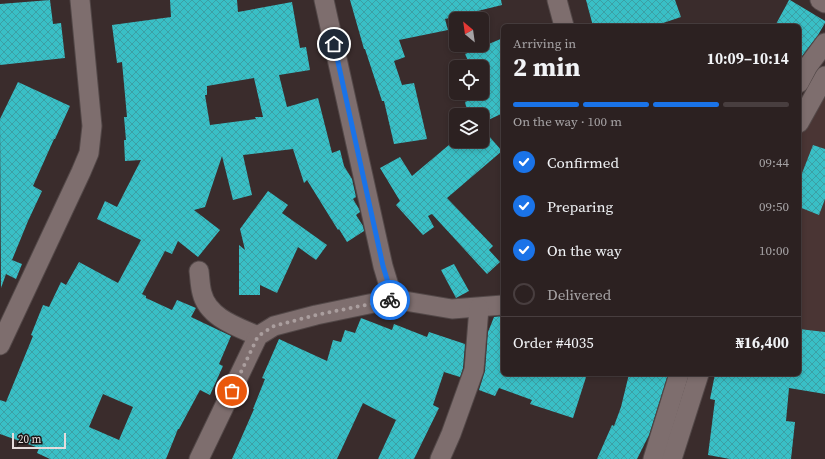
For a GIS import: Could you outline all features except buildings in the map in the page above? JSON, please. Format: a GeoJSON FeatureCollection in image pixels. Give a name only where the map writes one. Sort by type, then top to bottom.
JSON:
{"type":"FeatureCollection","features":[{"type":"Feature","properties":{"kind":"street"},"geometry":{"type":"LineString","coordinates":[[0,345],[89,154],[92,126],[80,0]]}},
{"type":"Feature","properties":{"kind":"street"},"geometry":{"type":"LineString","coordinates":[[324,0],[383,266],[393,299]]}},
{"type":"Feature","properties":{"kind":"street"},"geometry":{"type":"LineString","coordinates":[[556,0],[563,24]]}},
{"type":"Feature","properties":{"kind":"street"},"geometry":{"type":"LineString","coordinates":[[820,0],[825,3]]}},
{"type":"Feature","properties":{"kind":"street"},"geometry":{"type":"LineString","coordinates":[[801,79],[808,66],[825,43]]}},
{"type":"Feature","properties":{"kind":"street"},"geometry":{"type":"LineString","coordinates":[[801,119],[825,76]]}},
{"type":"Feature","properties":{"kind":"street"},"geometry":{"type":"LineString","coordinates":[[199,271],[202,295],[208,307],[219,318],[258,336]]}},
{"type":"Feature","properties":{"kind":"street"},"geometry":{"type":"LineString","coordinates":[[199,459],[258,336],[274,326],[316,315],[393,299],[452,309],[501,305]]}},
{"type":"Feature","properties":{"kind":"street"},"geometry":{"type":"LineString","coordinates":[[440,459],[451,434],[474,370],[479,308]]}},
{"type":"Feature","properties":{"kind":"street"},"geometry":{"type":"LineString","coordinates":[[662,458],[679,376]]}},
{"type":"Feature","properties":{"kind":"street"},"geometry":{"type":"LineString","coordinates":[[662,458],[697,376]]}},
{"type":"Feature","properties":{"kind":"shaded area"},"geometry":{"type":"Polygon","coordinates":[[[825,88],[825,358],[801,355],[801,132],[814,104],[825,88]]]}},
{"type":"Feature","properties":{"kind":"way so far"},"geometry":{"type":"LineString","coordinates":[[232,391],[258,336],[274,326],[316,315],[390,300]]}},
{"type":"Feature","properties":{"kind":"route"},"geometry":{"type":"LineString","coordinates":[[334,44],[383,266],[393,299],[390,300]]}}]}
